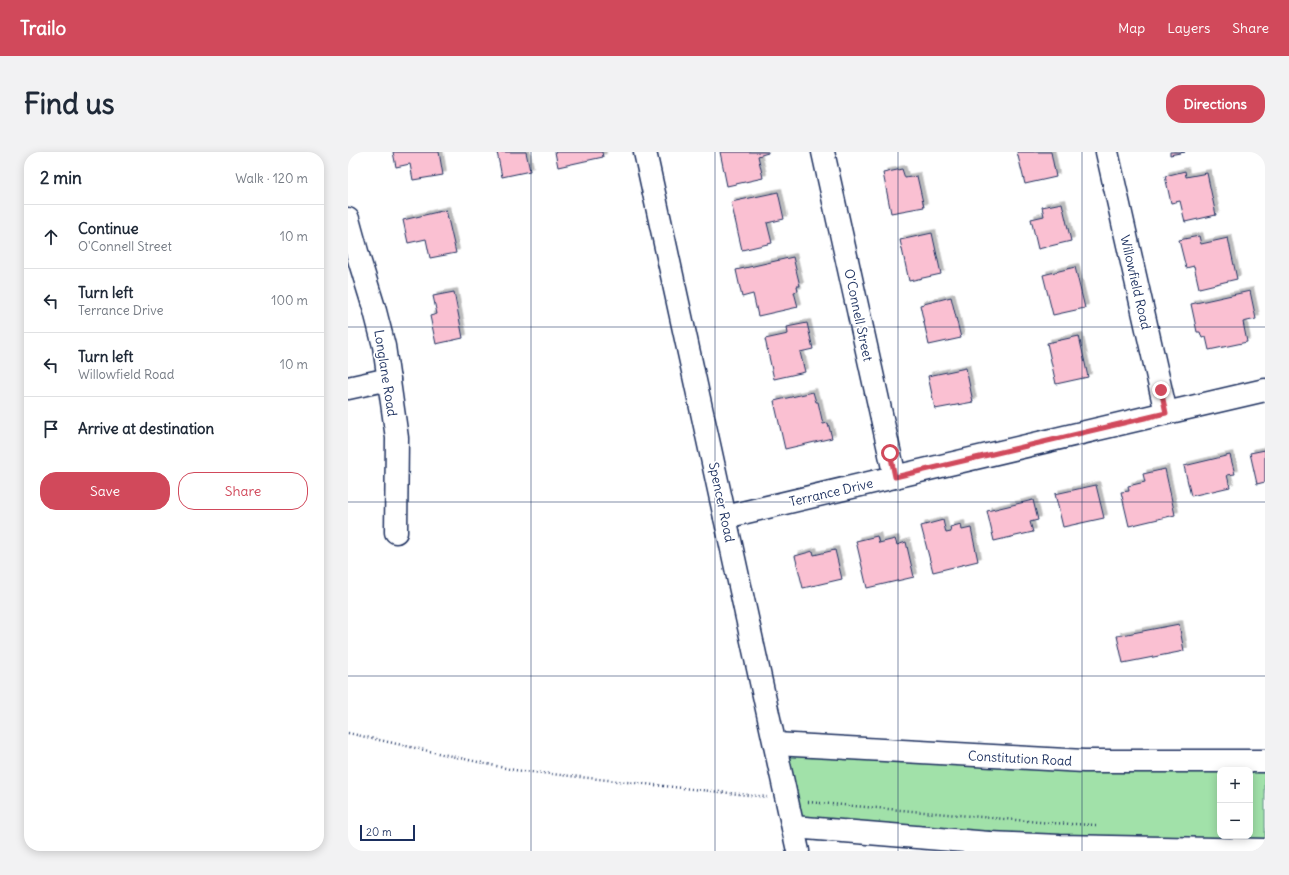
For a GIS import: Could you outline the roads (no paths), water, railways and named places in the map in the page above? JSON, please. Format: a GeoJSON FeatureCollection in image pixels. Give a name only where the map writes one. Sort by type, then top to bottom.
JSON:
{"type":"FeatureCollection","features":[{"type":"Feature","properties":{"kind":"street","name":"Spencer Road"},"geometry":{"type":"LineString","coordinates":[[645,152],[798,851]]}},
{"type":"Feature","properties":{"kind":"street","name":"O'Connell Street"},"geometry":{"type":"LineString","coordinates":[[824,152],[895,477]]}},
{"type":"Feature","properties":{"kind":"street","name":"Willowfield Road"},"geometry":{"type":"LineString","coordinates":[[1107,152],[1166,413]]}},
{"type":"Feature","properties":{"kind":"street","name":"Longlane Road"},"geometry":{"type":"LineString","coordinates":[[348,219],[384,346],[396,438],[396,532]]}},
{"type":"Feature","properties":{"kind":"street"},"geometry":{"type":"LineString","coordinates":[[348,388],[389,379]]}},
{"type":"Feature","properties":{"kind":"street","name":"Terrance Drive"},"geometry":{"type":"LineString","coordinates":[[725,517],[1265,390]]}},
{"type":"Feature","properties":{"kind":"street","name":"Constitution Road"},"geometry":{"type":"LineString","coordinates":[[775,744],[1084,761],[1265,761]]}},
{"type":"Feature","properties":{"kind":"street"},"geometry":{"type":"LineString","coordinates":[[793,827],[993,847],[1060,846],[1265,850]]}}]}
